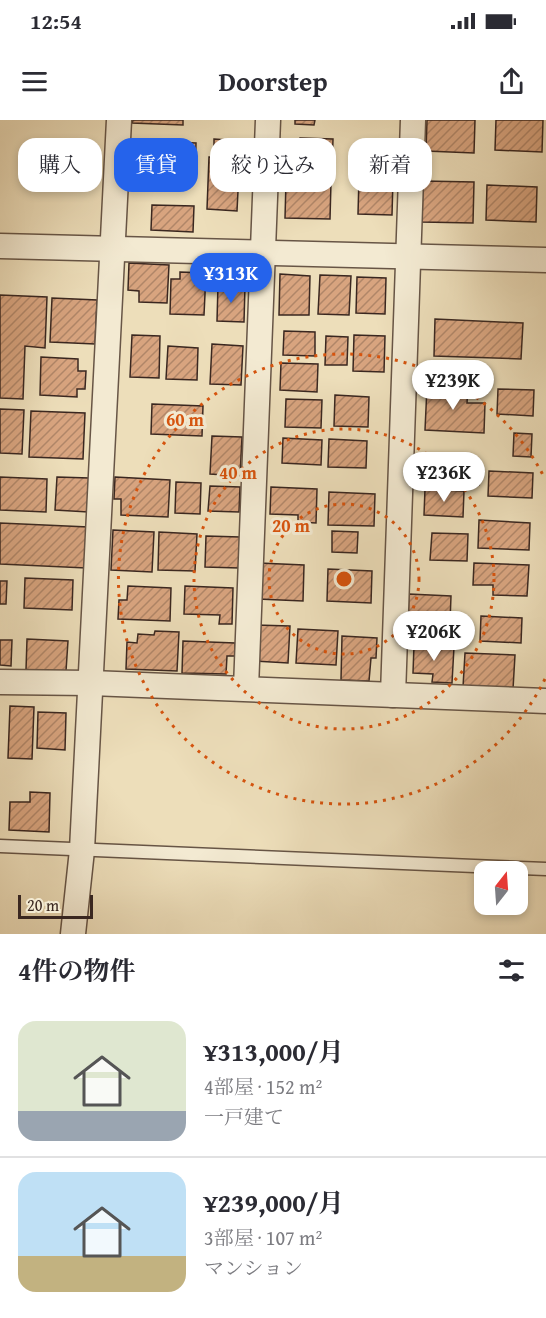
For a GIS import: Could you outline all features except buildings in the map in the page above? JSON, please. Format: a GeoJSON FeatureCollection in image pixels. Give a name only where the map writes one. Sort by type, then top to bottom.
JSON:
{"type":"FeatureCollection","features":[{"type":"Feature","properties":{"kind":"street"},"geometry":{"type":"LineString","coordinates":[[73,934],[82,850],[119,120]]}},
{"type":"Feature","properties":{"kind":"street"},"geometry":{"type":"LineString","coordinates":[[246,688],[268,120]]}},
{"type":"Feature","properties":{"kind":"street"},"geometry":{"type":"LineString","coordinates":[[393,695],[413,120]]}},
{"type":"Feature","properties":{"kind":"street"},"geometry":{"type":"LineString","coordinates":[[0,246],[546,260]]}},
{"type":"Feature","properties":{"kind":"street"},"geometry":{"type":"LineString","coordinates":[[0,682],[91,682],[546,701]]}},
{"type":"Feature","properties":{"kind":"lane"},"geometry":{"type":"LineString","coordinates":[[0,846],[546,869]]}}]}
